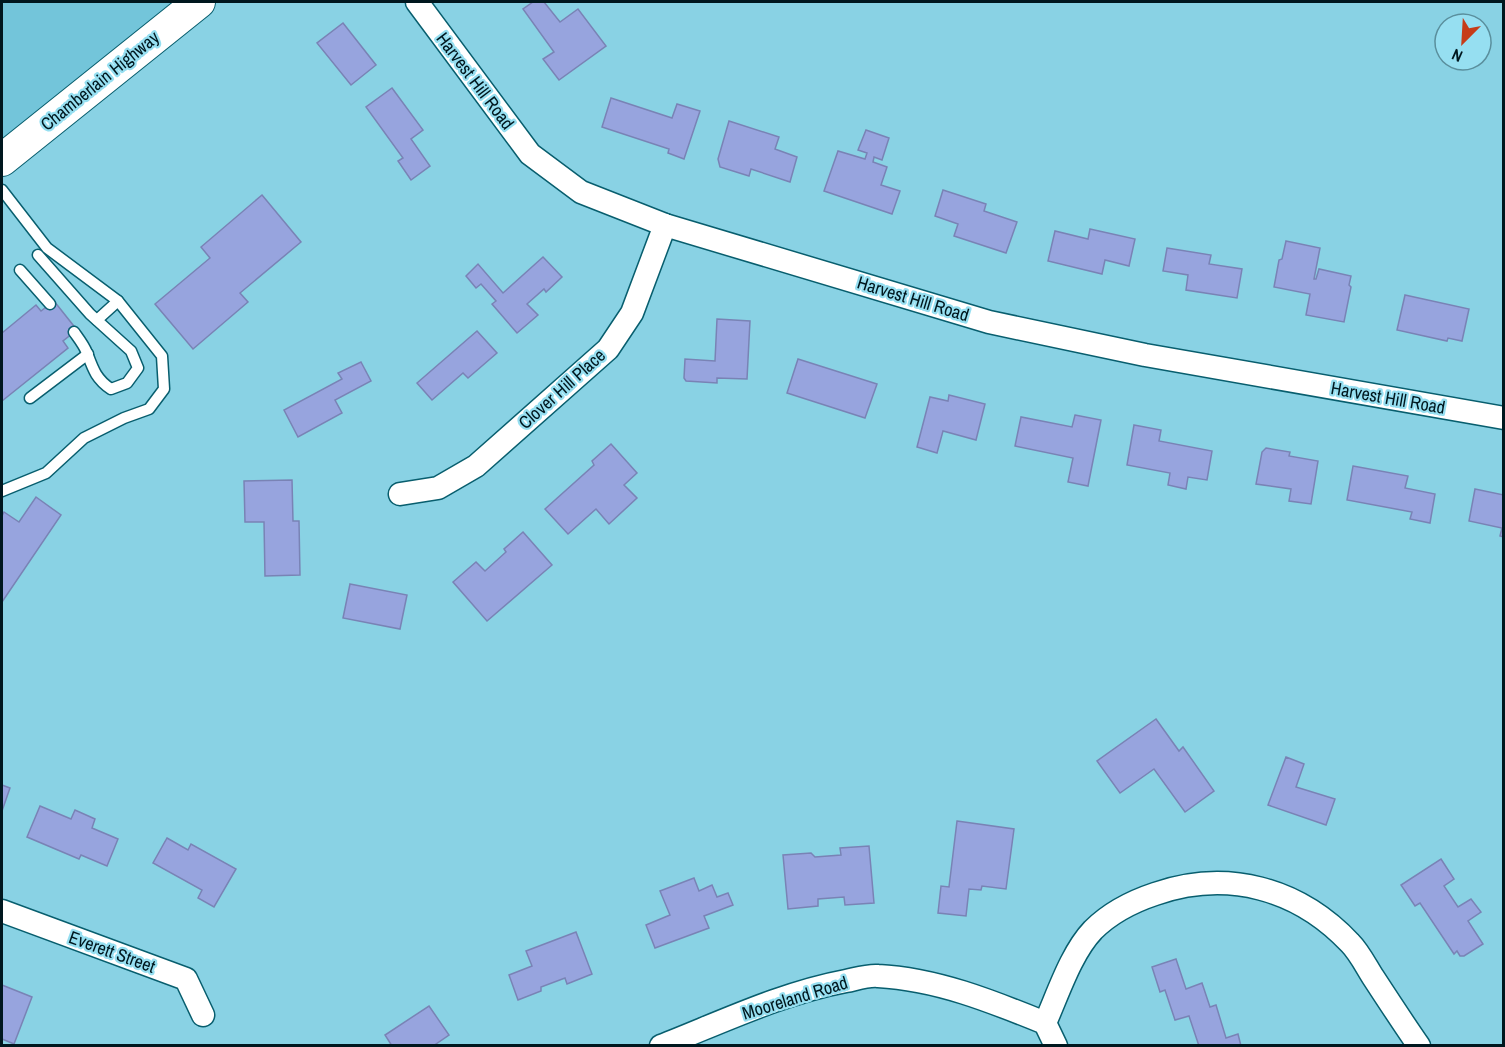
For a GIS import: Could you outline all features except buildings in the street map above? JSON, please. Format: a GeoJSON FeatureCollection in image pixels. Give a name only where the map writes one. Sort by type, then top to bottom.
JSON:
{"type":"FeatureCollection","features":[{"type":"Feature","properties":{"kind":"main road","name":"Chamberlain Highway"},"geometry":{"type":"LineString","coordinates":[[2,160],[199,2]]}},
{"type":"Feature","properties":{"kind":"street","name":"Harvest Hill Road"},"geometry":{"type":"LineString","coordinates":[[417,2],[530,154],[581,192],[665,225],[989,322],[1145,355],[1503,418]]}},
{"type":"Feature","properties":{"kind":"street","name":"Clover Hill Place"},"geometry":{"type":"LineString","coordinates":[[400,494],[438,488],[476,466],[608,349],[632,313],[665,225]]}},
{"type":"Feature","properties":{"kind":"street"},"geometry":{"type":"LineString","coordinates":[[1056,1046],[1045,1023],[1074,958],[1091,932],[1114,911],[1145,897],[1179,885],[1209,882],[1240,883],[1277,894],[1317,913],[1352,944],[1419,1046]]}},
{"type":"Feature","properties":{"kind":"street","name":"Everett Street"},"geometry":{"type":"LineString","coordinates":[[2,911],[186,979],[202,1015]]}},
{"type":"Feature","properties":{"kind":"street","name":"Mooreland Road"},"geometry":{"type":"LineString","coordinates":[[661,1046],[772,1001],[822,985],[876,976],[932,984],[986,999],[1045,1023]]}},
{"type":"Feature","properties":{"kind":"lane"},"geometry":{"type":"LineString","coordinates":[[2,190],[47,248],[118,301],[162,357],[164,389],[149,409],[124,418],[84,438],[46,473],[2,491]]}},
{"type":"Feature","properties":{"kind":"lane"},"geometry":{"type":"LineString","coordinates":[[38,255],[97,320],[131,351],[138,368],[128,383],[111,389],[100,382],[90,365],[88,354],[74,332]]}},
{"type":"Feature","properties":{"kind":"lane"},"geometry":{"type":"LineString","coordinates":[[20,270],[50,304]]}},
{"type":"Feature","properties":{"kind":"lane"},"geometry":{"type":"LineString","coordinates":[[97,320],[118,301]]}},
{"type":"Feature","properties":{"kind":"lane"},"geometry":{"type":"LineString","coordinates":[[30,398],[88,354]]}},
{"type":"Feature","properties":{"kind":"shaded area"},"geometry":{"type":"Polygon","coordinates":[[[2,2],[177,2],[2,145],[2,2]]]}}]}
